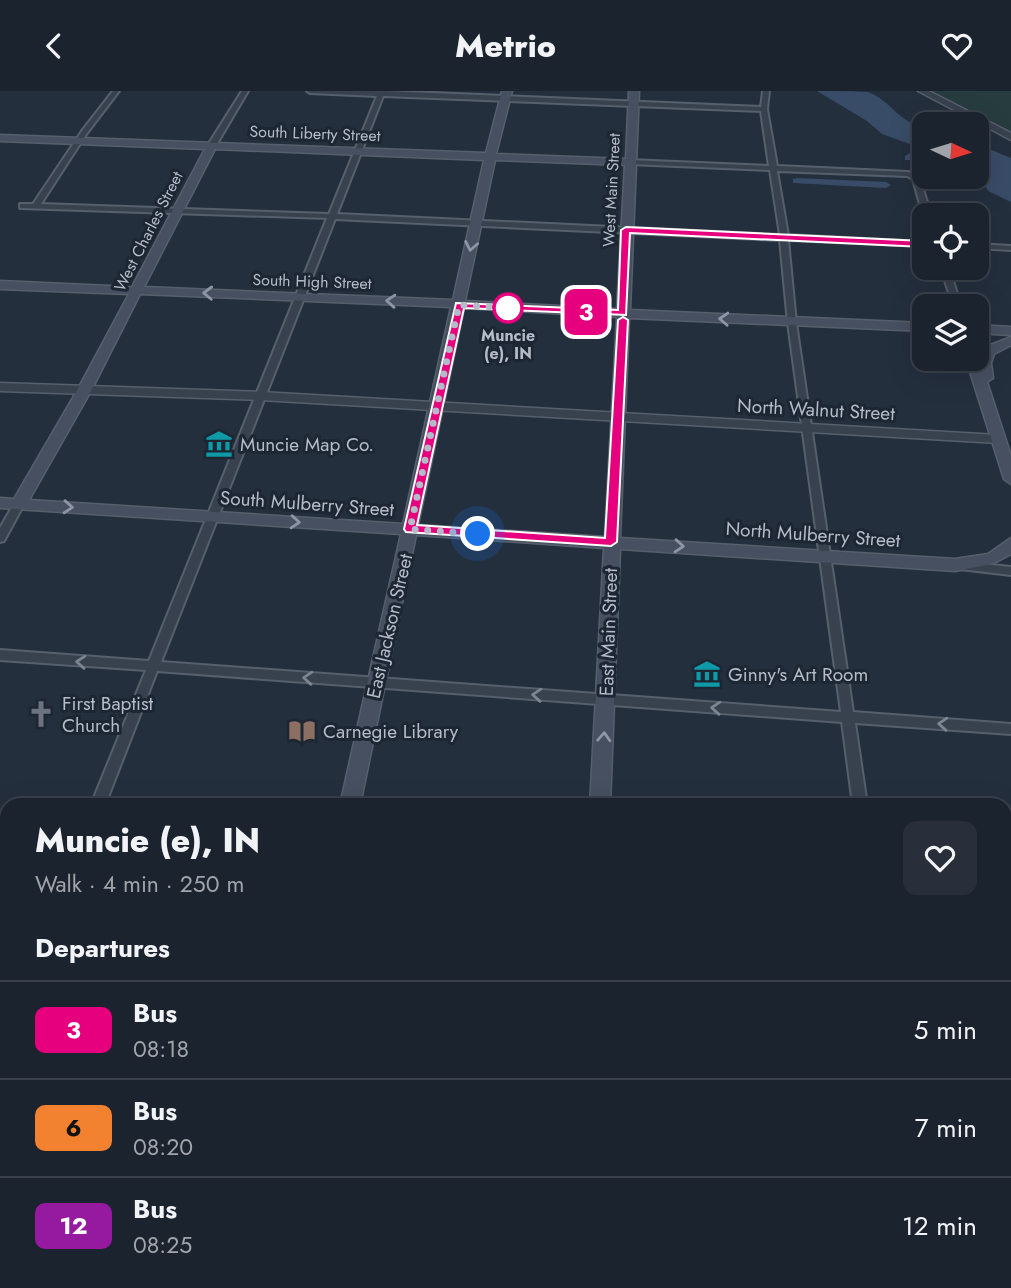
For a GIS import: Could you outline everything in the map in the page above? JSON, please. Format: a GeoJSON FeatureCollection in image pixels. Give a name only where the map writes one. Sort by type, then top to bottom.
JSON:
{"type":"FeatureCollection","features":[{"type":"Feature","properties":{"kind":"main road","name":"West Main Street"},"geometry":{"type":"LineString","coordinates":[[618,417],[634,91]]}},
{"type":"Feature","properties":{"kind":"main road","name":"East Jackson Street"},"geometry":{"type":"LineString","coordinates":[[351,798],[435,406],[506,95]]}},
{"type":"Feature","properties":{"kind":"main road","name":"South Liberty Street"},"geometry":{"type":"LineString","coordinates":[[0,138],[629,162]]}},
{"type":"Feature","properties":{"kind":"main road","name":"West Charles Street"},"geometry":{"type":"LineString","coordinates":[[19,504],[85,389],[212,145]]}},
{"type":"Feature","properties":{"kind":"main road","name":"South High Street"},"geometry":{"type":"LineString","coordinates":[[0,285],[912,328]]}},
{"type":"Feature","properties":{"kind":"main road"},"geometry":{"type":"LineString","coordinates":[[989,330],[1011,331]]}},
{"type":"Feature","properties":{"kind":"main road"},"geometry":{"type":"LineString","coordinates":[[986,395],[984,357],[995,346],[1011,341]]}},
{"type":"Feature","properties":{"kind":"main road"},"geometry":{"type":"LineString","coordinates":[[977,371],[1005,439],[1011,479]]}},
{"type":"Feature","properties":{"kind":"main road","name":"East Main Street"},"geometry":{"type":"LineString","coordinates":[[600,798],[618,417]]}},
{"type":"Feature","properties":{"kind":"main road","name":"South Mulberry Street"},"geometry":{"type":"LineString","coordinates":[[0,503],[611,542]]}},
{"type":"Feature","properties":{"kind":"main road","name":"North Mulberry Street"},"geometry":{"type":"LineString","coordinates":[[611,542],[955,565]]}},
{"type":"Feature","properties":{"kind":"main road"},"geometry":{"type":"LineString","coordinates":[[955,565],[992,559],[1006,550],[1011,543]]}},
{"type":"Feature","properties":{"kind":"street"},"geometry":{"type":"LineString","coordinates":[[35,207],[116,91]]}},
{"type":"Feature","properties":{"kind":"street","name":"West Charles Street"},"geometry":{"type":"LineString","coordinates":[[212,145],[245,91]]}},
{"type":"Feature","properties":{"kind":"street"},"geometry":{"type":"LineString","coordinates":[[310,91],[506,95],[633,104],[764,109]]}},
{"type":"Feature","properties":{"kind":"street"},"geometry":{"type":"LineString","coordinates":[[766,91],[764,109],[784,237],[792,323],[859,798]]}},
{"type":"Feature","properties":{"kind":"street"},"geometry":{"type":"LineString","coordinates":[[922,91],[1011,137]]}},
{"type":"Feature","properties":{"kind":"street"},"geometry":{"type":"LineString","coordinates":[[101,798],[382,92]]}},
{"type":"Feature","properties":{"kind":"street"},"geometry":{"type":"LineString","coordinates":[[629,162],[908,174],[915,177],[923,203]]}},
{"type":"Feature","properties":{"kind":"street"},"geometry":{"type":"LineString","coordinates":[[23,207],[332,216],[912,243]]}},
{"type":"Feature","properties":{"kind":"street"},"geometry":{"type":"LineString","coordinates":[[989,247],[1011,248]]}},
{"type":"Feature","properties":{"kind":"street","name":"North Walnut Street"},"geometry":{"type":"LineString","coordinates":[[0,387],[261,395],[1005,439]]}},
{"type":"Feature","properties":{"kind":"street"},"geometry":{"type":"LineString","coordinates":[[0,538],[19,504]]}},
{"type":"Feature","properties":{"kind":"street","name":"North Mulberry Street"},"geometry":{"type":"LineString","coordinates":[[955,565],[1011,571]]}},
{"type":"Feature","properties":{"kind":"street"},"geometry":{"type":"LineString","coordinates":[[0,655],[1011,729]]}},
{"type":"Feature","properties":{"kind":"green space"},"geometry":{"type":"Polygon","coordinates":[[[933,91],[1011,91],[1011,131],[989,120],[989,112],[974,112],[933,91]]]}},
{"type":"Feature","properties":{"kind":"water"},"geometry":{"type":"Polygon","coordinates":[[[817,91],[868,92],[876,96],[912,123],[912,145],[882,134],[867,121],[817,91]]]}},
{"type":"Feature","properties":{"kind":"water"},"geometry":{"type":"Polygon","coordinates":[[[989,149],[1011,158],[1011,202],[988,191],[989,149]]]}},
{"type":"Feature","properties":{"kind":"waterway"},"geometry":{"type":"LineString","coordinates":[[797,181],[886,185]]}},
{"type":"Feature","properties":{"kind":"bus line","name":"3"},"geometry":{"type":"LineString","coordinates":[[623,320],[611,542],[410,529],[459,305],[623,313],[626,230],[912,243]]}},
{"type":"Feature","properties":{"kind":"place","name":"Muncie (e), IN"},"geometry":{"type":"Point","coordinates":[508,308]}},
{"type":"Feature","properties":{"kind":"place","name":"Muncie Map Co."},"geometry":{"type":"Point","coordinates":[219,444]}},
{"type":"Feature","properties":{"kind":"place","name":"Ginny's Art Room"},"geometry":{"type":"Point","coordinates":[707,674]}},
{"type":"Feature","properties":{"kind":"place","name":"First Baptist Church"},"geometry":{"type":"Point","coordinates":[41,714]}},
{"type":"Feature","properties":{"kind":"place","name":"Carnegie Library"},"geometry":{"type":"Point","coordinates":[302,731]}},
{"type":"Feature","properties":{"kind":"route"},"geometry":{"type":"LineString","coordinates":[[478,534],[410,529],[459,305],[508,308]]}}]}
